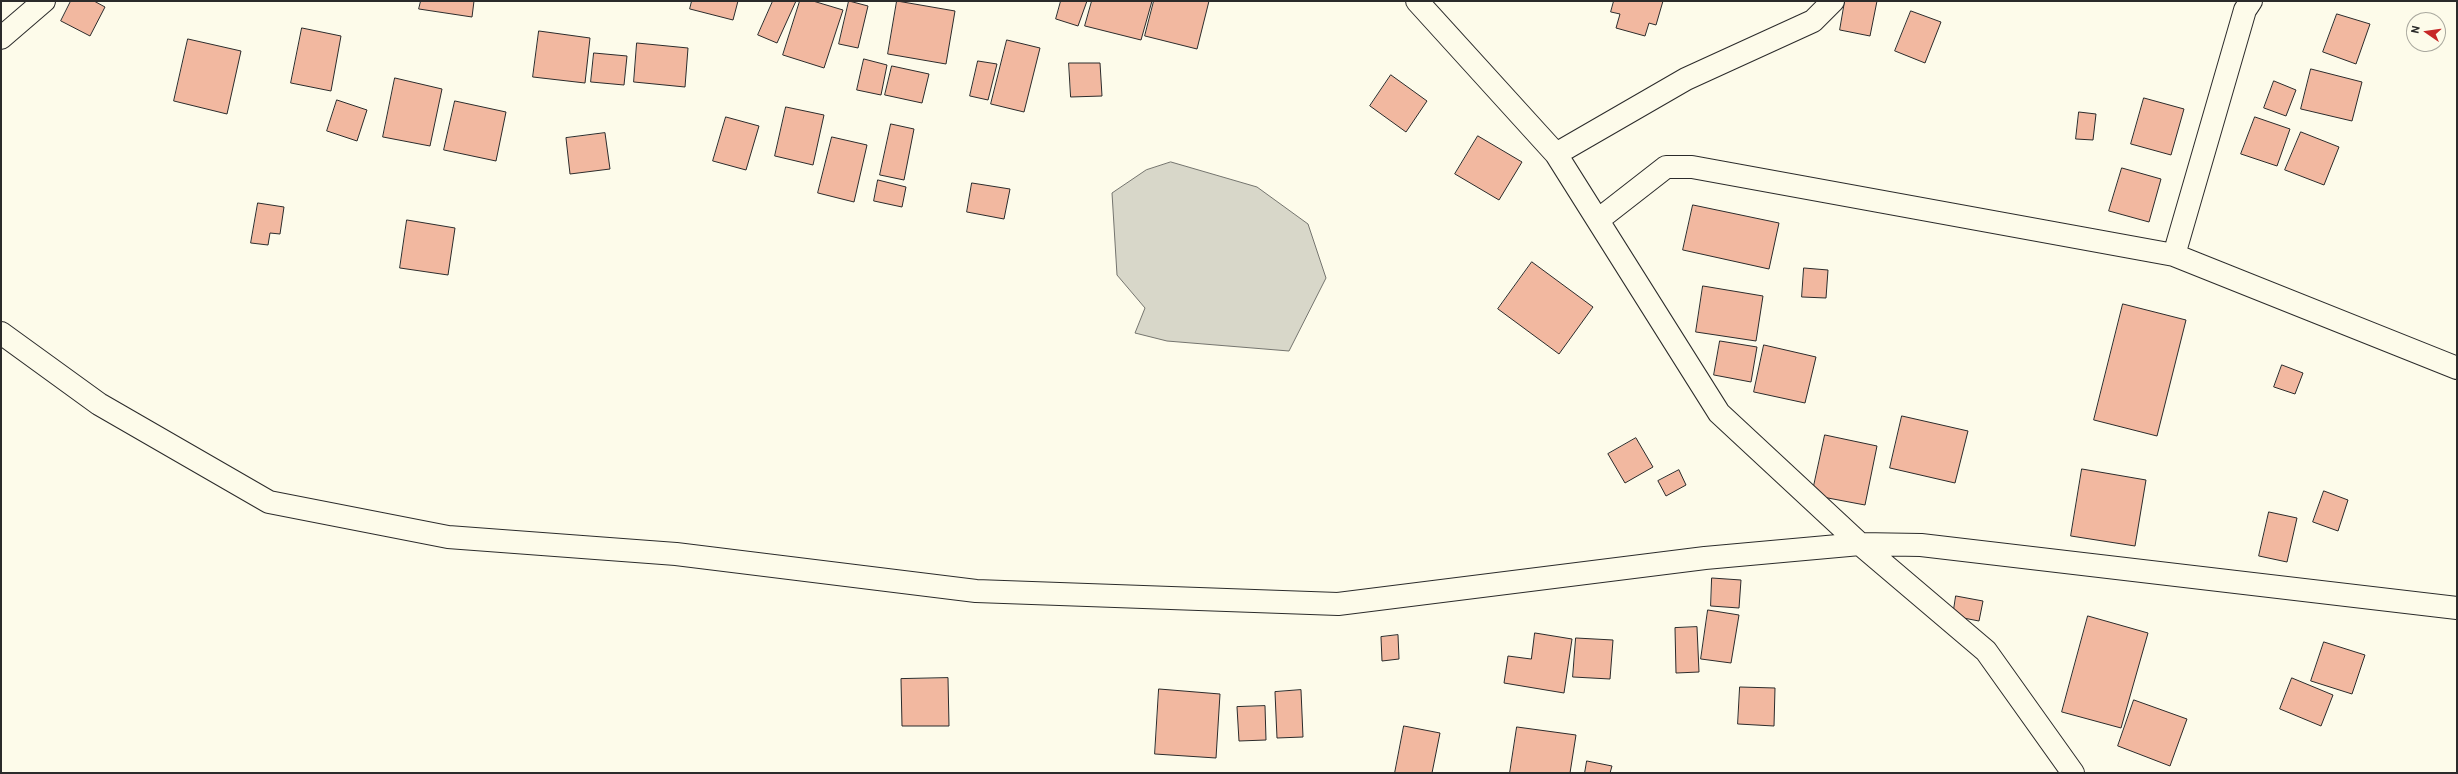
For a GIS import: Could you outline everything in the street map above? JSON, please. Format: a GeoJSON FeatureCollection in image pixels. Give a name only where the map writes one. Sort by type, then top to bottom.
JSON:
{"type":"FeatureCollection","features":[{"type":"Feature","properties":{"kind":"street"},"geometry":{"type":"LineString","coordinates":[[1,38],[44,1]]}},
{"type":"Feature","properties":{"kind":"street"},"geometry":{"type":"LineString","coordinates":[[1417,1],[1556,154],[1719,413],[1860,544],[1986,651],[2073,773]]}},
{"type":"Feature","properties":{"kind":"street"},"geometry":{"type":"LineString","coordinates":[[1556,154],[1686,79],[1813,21],[1832,1]]}},
{"type":"Feature","properties":{"kind":"street"},"geometry":{"type":"LineString","coordinates":[[2174,255],[2245,10],[2251,1]]}},
{"type":"Feature","properties":{"kind":"street"},"geometry":{"type":"LineString","coordinates":[[1598,220],[1666,167],[1692,167],[2174,255],[2457,368]]}},
{"type":"Feature","properties":{"kind":"street"},"geometry":{"type":"LineString","coordinates":[[1,333],[99,404],[269,502],[448,537],[676,554],[976,591],[1338,604],[1698,559],[1860,544],[1921,546],[2457,608]]}},
{"type":"Feature","properties":{"kind":"shaded area"},"geometry":{"type":"Polygon","coordinates":[[[1171,162],[1257,187],[1308,224],[1326,278],[1289,351],[1167,341],[1135,333],[1145,308],[1117,275],[1112,193],[1146,170],[1171,162]]]}},
{"type":"Feature","properties":{"kind":"building"},"geometry":{"type":"Polygon","coordinates":[[[71,1],[94,1],[105,7],[90,36],[61,21],[71,1]]]}},
{"type":"Feature","properties":{"kind":"building"},"geometry":{"type":"Polygon","coordinates":[[[421,1],[474,1],[472,17],[419,9],[421,1]]]}},
{"type":"Feature","properties":{"kind":"building"},"geometry":{"type":"Polygon","coordinates":[[[692,1],[738,1],[733,20],[690,9],[692,1]]]}},
{"type":"Feature","properties":{"kind":"building"},"geometry":{"type":"Polygon","coordinates":[[[773,1],[796,1],[777,43],[758,35],[773,1]]]}},
{"type":"Feature","properties":{"kind":"building"},"geometry":{"type":"Polygon","coordinates":[[[800,1],[813,1],[843,10],[824,68],[783,55],[800,1]]]}},
{"type":"Feature","properties":{"kind":"building"},"geometry":{"type":"Polygon","coordinates":[[[849,1],[868,6],[858,48],[839,44],[849,1]]]}},
{"type":"Feature","properties":{"kind":"building"},"geometry":{"type":"Polygon","coordinates":[[[897,1],[955,11],[946,64],[888,54],[897,1]]]}},
{"type":"Feature","properties":{"kind":"building"},"geometry":{"type":"Polygon","coordinates":[[[1061,1],[1087,1],[1078,26],[1056,19],[1061,1]]]}},
{"type":"Feature","properties":{"kind":"building"},"geometry":{"type":"Polygon","coordinates":[[[1092,1],[1152,1],[1141,40],[1085,26],[1092,1]]]}},
{"type":"Feature","properties":{"kind":"building"},"geometry":{"type":"Polygon","coordinates":[[[1154,1],[1209,1],[1197,49],[1145,36],[1154,1]]]}},
{"type":"Feature","properties":{"kind":"building"},"geometry":{"type":"Polygon","coordinates":[[[1614,1],[1663,1],[1656,25],[1649,23],[1645,36],[1616,28],[1620,14],[1611,12],[1614,1]]]}},
{"type":"Feature","properties":{"kind":"building"},"geometry":{"type":"Polygon","coordinates":[[[1845,1],[1877,1],[1870,36],[1840,30],[1845,1]]]}},
{"type":"Feature","properties":{"kind":"building"},"geometry":{"type":"Polygon","coordinates":[[[1911,11],[1941,22],[1925,63],[1895,51],[1911,11]]]}},
{"type":"Feature","properties":{"kind":"building"},"geometry":{"type":"Polygon","coordinates":[[[2337,14],[2370,24],[2356,64],[2323,52],[2337,14]]]}},
{"type":"Feature","properties":{"kind":"building"},"geometry":{"type":"Polygon","coordinates":[[[302,28],[341,36],[331,91],[291,83],[302,28]]]}},
{"type":"Feature","properties":{"kind":"building"},"geometry":{"type":"Polygon","coordinates":[[[539,31],[590,38],[585,83],[533,77],[539,31]]]}},
{"type":"Feature","properties":{"kind":"building"},"geometry":{"type":"Polygon","coordinates":[[[188,39],[241,51],[227,114],[174,101],[188,39]]]}},
{"type":"Feature","properties":{"kind":"building"},"geometry":{"type":"Polygon","coordinates":[[[1007,40],[1040,48],[1024,112],[991,104],[1007,40]]]}},
{"type":"Feature","properties":{"kind":"building"},"geometry":{"type":"Polygon","coordinates":[[[637,43],[688,48],[685,87],[634,82],[637,43]]]}},
{"type":"Feature","properties":{"kind":"building"},"geometry":{"type":"Polygon","coordinates":[[[594,53],[627,56],[624,85],[591,82],[594,53]]]}},
{"type":"Feature","properties":{"kind":"building"},"geometry":{"type":"Polygon","coordinates":[[[864,59],[887,65],[881,95],[857,90],[864,59]]]}},
{"type":"Feature","properties":{"kind":"building"},"geometry":{"type":"Polygon","coordinates":[[[978,61],[997,64],[988,100],[970,96],[978,61]]]}},
{"type":"Feature","properties":{"kind":"building"},"geometry":{"type":"Polygon","coordinates":[[[1069,63],[1100,63],[1102,96],[1071,97],[1069,63]]]}},
{"type":"Feature","properties":{"kind":"building"},"geometry":{"type":"Polygon","coordinates":[[[892,66],[929,74],[922,103],[885,95],[892,66]]]}},
{"type":"Feature","properties":{"kind":"building"},"geometry":{"type":"Polygon","coordinates":[[[2311,69],[2362,82],[2352,121],[2301,109],[2311,69]]]}},
{"type":"Feature","properties":{"kind":"building"},"geometry":{"type":"Polygon","coordinates":[[[1391,75],[1427,101],[1406,132],[1370,106],[1391,75]]]}},
{"type":"Feature","properties":{"kind":"building"},"geometry":{"type":"Polygon","coordinates":[[[395,78],[442,89],[430,146],[383,137],[395,78]]]}},
{"type":"Feature","properties":{"kind":"building"},"geometry":{"type":"Polygon","coordinates":[[[2274,81],[2296,90],[2286,116],[2264,108],[2274,81]]]}},
{"type":"Feature","properties":{"kind":"building"},"geometry":{"type":"Polygon","coordinates":[[[2144,98],[2184,109],[2171,155],[2131,144],[2144,98]]]}},
{"type":"Feature","properties":{"kind":"building"},"geometry":{"type":"Polygon","coordinates":[[[337,100],[367,110],[357,141],[327,131],[337,100]]]}},
{"type":"Feature","properties":{"kind":"building"},"geometry":{"type":"Polygon","coordinates":[[[455,101],[506,112],[496,161],[444,150],[455,101]]]}},
{"type":"Feature","properties":{"kind":"building"},"geometry":{"type":"Polygon","coordinates":[[[786,107],[824,115],[813,165],[775,156],[786,107]]]}},
{"type":"Feature","properties":{"kind":"building"},"geometry":{"type":"Polygon","coordinates":[[[2079,112],[2096,114],[2093,140],[2076,139],[2079,112]]]}},
{"type":"Feature","properties":{"kind":"building"},"geometry":{"type":"Polygon","coordinates":[[[726,117],[759,126],[746,170],[713,161],[726,117]]]}},
{"type":"Feature","properties":{"kind":"building"},"geometry":{"type":"Polygon","coordinates":[[[2255,117],[2290,129],[2277,166],[2241,154],[2255,117]]]}},
{"type":"Feature","properties":{"kind":"building"},"geometry":{"type":"Polygon","coordinates":[[[891,124],[914,129],[904,180],[880,175],[891,124]]]}},
{"type":"Feature","properties":{"kind":"building"},"geometry":{"type":"Polygon","coordinates":[[[2301,132],[2339,147],[2324,185],[2285,170],[2301,132]]]}},
{"type":"Feature","properties":{"kind":"building"},"geometry":{"type":"Polygon","coordinates":[[[605,133],[610,169],[570,174],[566,138],[605,133]]]}},
{"type":"Feature","properties":{"kind":"building"},"geometry":{"type":"Polygon","coordinates":[[[1478,136],[1522,162],[1499,200],[1455,174],[1478,136]]]}},
{"type":"Feature","properties":{"kind":"building"},"geometry":{"type":"Polygon","coordinates":[[[832,137],[867,145],[854,202],[818,193],[832,137]]]}},
{"type":"Feature","properties":{"kind":"building"},"geometry":{"type":"Polygon","coordinates":[[[2122,168],[2161,179],[2149,222],[2109,211],[2122,168]]]}},
{"type":"Feature","properties":{"kind":"building"},"geometry":{"type":"Polygon","coordinates":[[[878,180],[906,187],[902,207],[874,201],[878,180]]]}},
{"type":"Feature","properties":{"kind":"building"},"geometry":{"type":"Polygon","coordinates":[[[972,183],[1010,189],[1004,219],[967,212],[972,183]]]}},
{"type":"Feature","properties":{"kind":"building"},"geometry":{"type":"Polygon","coordinates":[[[258,203],[284,207],[280,234],[270,233],[268,245],[251,243],[258,203]]]}},
{"type":"Feature","properties":{"kind":"building"},"geometry":{"type":"Polygon","coordinates":[[[1693,205],[1779,223],[1769,269],[1683,250],[1693,205]]]}},
{"type":"Feature","properties":{"kind":"building"},"geometry":{"type":"Polygon","coordinates":[[[407,220],[455,228],[448,275],[400,268],[407,220]]]}},
{"type":"Feature","properties":{"kind":"building"},"geometry":{"type":"Polygon","coordinates":[[[1532,262],[1593,307],[1559,354],[1498,309],[1532,262]]]}},
{"type":"Feature","properties":{"kind":"building"},"geometry":{"type":"Polygon","coordinates":[[[1804,268],[1828,270],[1826,298],[1802,297],[1804,268]]]}},
{"type":"Feature","properties":{"kind":"building"},"geometry":{"type":"Polygon","coordinates":[[[1703,286],[1763,296],[1756,341],[1696,332],[1703,286]]]}},
{"type":"Feature","properties":{"kind":"building"},"geometry":{"type":"Polygon","coordinates":[[[2123,304],[2186,320],[2157,436],[2094,420],[2123,304]]]}},
{"type":"Feature","properties":{"kind":"building"},"geometry":{"type":"Polygon","coordinates":[[[1720,341],[1757,347],[1751,382],[1714,375],[1720,341]]]}},
{"type":"Feature","properties":{"kind":"building"},"geometry":{"type":"Polygon","coordinates":[[[1764,345],[1816,357],[1805,403],[1754,392],[1764,345]]]}},
{"type":"Feature","properties":{"kind":"building"},"geometry":{"type":"Polygon","coordinates":[[[2282,365],[2303,373],[2295,394],[2274,387],[2282,365]]]}},
{"type":"Feature","properties":{"kind":"building"},"geometry":{"type":"Polygon","coordinates":[[[1902,416],[1968,431],[1955,483],[1890,468],[1902,416]]]}},
{"type":"Feature","properties":{"kind":"building"},"geometry":{"type":"Polygon","coordinates":[[[1825,435],[1877,446],[1865,505],[1812,495],[1825,435]]]}},
{"type":"Feature","properties":{"kind":"building"},"geometry":{"type":"Polygon","coordinates":[[[1636,438],[1653,467],[1625,483],[1608,454],[1636,438]]]}},
{"type":"Feature","properties":{"kind":"building"},"geometry":{"type":"Polygon","coordinates":[[[2082,469],[2146,480],[2135,546],[2071,536],[2082,469]]]}},
{"type":"Feature","properties":{"kind":"building"},"geometry":{"type":"Polygon","coordinates":[[[1679,470],[1686,485],[1666,496],[1658,481],[1679,470]]]}},
{"type":"Feature","properties":{"kind":"building"},"geometry":{"type":"Polygon","coordinates":[[[2324,491],[2348,500],[2338,531],[2313,522],[2324,491]]]}},
{"type":"Feature","properties":{"kind":"building"},"geometry":{"type":"Polygon","coordinates":[[[2269,512],[2297,518],[2287,562],[2259,556],[2269,512]]]}},
{"type":"Feature","properties":{"kind":"building"},"geometry":{"type":"Polygon","coordinates":[[[1712,578],[1741,580],[1739,608],[1711,606],[1712,578]]]}},
{"type":"Feature","properties":{"kind":"building"},"geometry":{"type":"Polygon","coordinates":[[[1956,596],[1983,601],[1979,621],[1953,616],[1956,596]]]}},
{"type":"Feature","properties":{"kind":"building"},"geometry":{"type":"Polygon","coordinates":[[[1708,610],[1739,615],[1731,663],[1701,659],[1708,610]]]}},
{"type":"Feature","properties":{"kind":"building"},"geometry":{"type":"Polygon","coordinates":[[[2088,616],[2148,633],[2121,728],[2062,712],[2088,616]]]}},
{"type":"Feature","properties":{"kind":"building"},"geometry":{"type":"Polygon","coordinates":[[[1697,627],[1699,672],[1676,673],[1675,628],[1697,627]]]}},
{"type":"Feature","properties":{"kind":"building"},"geometry":{"type":"Polygon","coordinates":[[[1535,633],[1572,639],[1564,693],[1504,683],[1508,656],[1531,659],[1535,633]]]}},
{"type":"Feature","properties":{"kind":"building"},"geometry":{"type":"Polygon","coordinates":[[[1398,635],[1399,659],[1382,661],[1381,637],[1398,635]]]}},
{"type":"Feature","properties":{"kind":"building"},"geometry":{"type":"Polygon","coordinates":[[[1576,638],[1613,640],[1610,679],[1573,677],[1576,638]]]}},
{"type":"Feature","properties":{"kind":"building"},"geometry":{"type":"Polygon","coordinates":[[[2324,642],[2365,655],[2352,694],[2311,681],[2324,642]]]}},
{"type":"Feature","properties":{"kind":"building"},"geometry":{"type":"Polygon","coordinates":[[[948,678],[949,726],[902,726],[901,679],[948,678]]]}},
{"type":"Feature","properties":{"kind":"building"},"geometry":{"type":"Polygon","coordinates":[[[2292,678],[2333,695],[2321,726],[2280,709],[2292,678]]]}},
{"type":"Feature","properties":{"kind":"building"},"geometry":{"type":"Polygon","coordinates":[[[1740,687],[1775,688],[1774,726],[1738,724],[1740,687]]]}},
{"type":"Feature","properties":{"kind":"building"},"geometry":{"type":"Polygon","coordinates":[[[1159,689],[1220,694],[1216,758],[1155,754],[1159,689]]]}},
{"type":"Feature","properties":{"kind":"building"},"geometry":{"type":"Polygon","coordinates":[[[1301,690],[1303,737],[1277,738],[1275,692],[1301,690]]]}},
{"type":"Feature","properties":{"kind":"building"},"geometry":{"type":"Polygon","coordinates":[[[2134,700],[2187,719],[2170,766],[2118,746],[2134,700]]]}},
{"type":"Feature","properties":{"kind":"building"},"geometry":{"type":"Polygon","coordinates":[[[1265,706],[1266,740],[1239,741],[1237,707],[1265,706]]]}},
{"type":"Feature","properties":{"kind":"building"},"geometry":{"type":"Polygon","coordinates":[[[1404,726],[1440,733],[1432,773],[1395,773],[1404,726]]]}},
{"type":"Feature","properties":{"kind":"building"},"geometry":{"type":"Polygon","coordinates":[[[1517,727],[1576,735],[1570,773],[1510,773],[1517,727]]]}},
{"type":"Feature","properties":{"kind":"building"},"geometry":{"type":"Polygon","coordinates":[[[1587,761],[1612,766],[1610,773],[1585,773],[1587,761]]]}}]}
